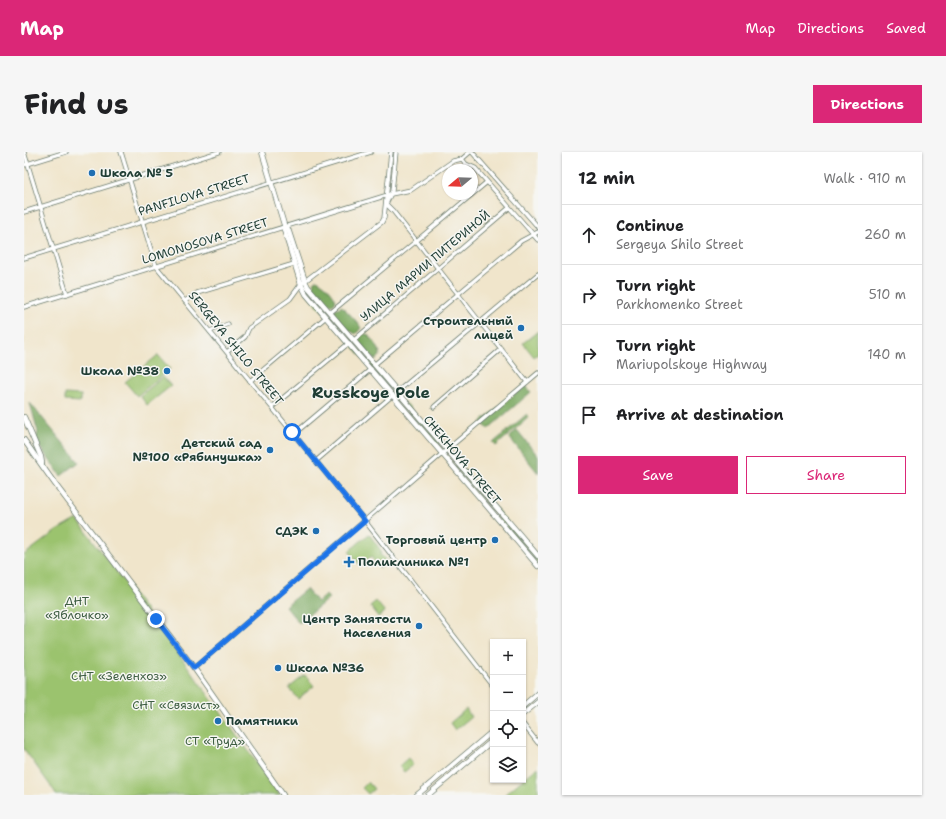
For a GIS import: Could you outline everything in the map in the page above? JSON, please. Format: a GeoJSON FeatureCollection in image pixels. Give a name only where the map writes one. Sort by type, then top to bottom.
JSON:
{"type":"FeatureCollection","features":[{"type":"Feature","properties":{"kind":"main road","name":"CHEKHOVA STREET"},"geometry":{"type":"LineString","coordinates":[[262,152],[285,228],[284,230],[294,264],[303,283],[375,364],[538,556]]}},
{"type":"Feature","properties":{"kind":"main road","name":"CHEKHOVA STREET"},"geometry":{"type":"LineString","coordinates":[[285,228],[288,229],[306,294],[538,566]]}},
{"type":"Feature","properties":{"kind":"main road"},"geometry":{"type":"LineString","coordinates":[[393,395],[398,391]]}},
{"type":"Feature","properties":{"kind":"main road"},"geometry":{"type":"LineString","coordinates":[[24,417],[41,457],[42,463]]}},
{"type":"Feature","properties":{"kind":"main road"},"geometry":{"type":"LineString","coordinates":[[24,440],[42,463],[55,484],[194,668],[283,795]]}},
{"type":"Feature","properties":{"kind":"main road"},"geometry":{"type":"LineString","coordinates":[[526,703],[538,693]]}},
{"type":"Feature","properties":{"kind":"main road"},"geometry":{"type":"LineString","coordinates":[[526,712],[538,702]]}},
{"type":"Feature","properties":{"kind":"main road"},"geometry":{"type":"LineString","coordinates":[[417,795],[490,733]]}},
{"type":"Feature","properties":{"kind":"main road"},"geometry":{"type":"LineString","coordinates":[[428,795],[490,743]]}},
{"type":"Feature","properties":{"kind":"main road"},"geometry":{"type":"LineString","coordinates":[[448,768],[453,774]]}},
{"type":"Feature","properties":{"kind":"street"},"geometry":{"type":"LineString","coordinates":[[24,152],[26,164],[41,206],[67,294]]}},
{"type":"Feature","properties":{"kind":"street"},"geometry":{"type":"LineString","coordinates":[[26,164],[66,152]]}},
{"type":"Feature","properties":{"kind":"street","name":"SERGEYA SHILO STREET"},"geometry":{"type":"LineString","coordinates":[[121,152],[156,266],[365,521],[490,682]]}},
{"type":"Feature","properties":{"kind":"street"},"geometry":{"type":"LineString","coordinates":[[24,212],[219,152]]}},
{"type":"Feature","properties":{"kind":"street","name":"PANFILOVA STREET"},"geometry":{"type":"LineString","coordinates":[[24,258],[371,152]]}},
{"type":"Feature","properties":{"kind":"street"},"geometry":{"type":"LineString","coordinates":[[227,352],[245,337],[249,328],[290,299],[303,283],[382,222],[386,204],[391,152]]}},
{"type":"Feature","properties":{"kind":"street"},"geometry":{"type":"LineString","coordinates":[[386,204],[391,194],[396,152]]}},
{"type":"Feature","properties":{"kind":"street"},"geometry":{"type":"LineString","coordinates":[[471,152],[538,227]]}},
{"type":"Feature","properties":{"kind":"street","name":"LOMONOSOVA STREET"},"geometry":{"type":"LineString","coordinates":[[24,307],[285,228],[391,194],[412,190],[453,161],[462,159],[471,152]]}},
{"type":"Feature","properties":{"kind":"street"},"geometry":{"type":"LineString","coordinates":[[462,159],[466,164],[476,168],[538,240]]}},
{"type":"Feature","properties":{"kind":"street"},"geometry":{"type":"LineString","coordinates":[[330,313],[487,182]]}},
{"type":"Feature","properties":{"kind":"street"},"geometry":{"type":"LineString","coordinates":[[386,204],[393,210],[527,382]]}},
{"type":"Feature","properties":{"kind":"street","name":"УЛИЦА МАРИИ ПИТЕРИНОЙ"},"geometry":{"type":"LineString","coordinates":[[354,340],[509,208]]}},
{"type":"Feature","properties":{"kind":"street"},"geometry":{"type":"LineString","coordinates":[[375,364],[521,242],[538,232]]}},
{"type":"Feature","properties":{"kind":"street"},"geometry":{"type":"LineString","coordinates":[[185,301],[197,293],[294,264]]}},
{"type":"Feature","properties":{"kind":"street"},"geometry":{"type":"LineString","coordinates":[[398,391],[538,274]]}},
{"type":"Feature","properties":{"kind":"street"},"geometry":{"type":"LineString","coordinates":[[250,381],[326,317]]}},
{"type":"Feature","properties":{"kind":"street"},"geometry":{"type":"LineString","coordinates":[[210,331],[228,324]]}},
{"type":"Feature","properties":{"kind":"street"},"geometry":{"type":"LineString","coordinates":[[272,407],[349,343]]}},
{"type":"Feature","properties":{"kind":"street"},"geometry":{"type":"LineString","coordinates":[[434,406],[501,349]]}},
{"type":"Feature","properties":{"kind":"street"},"geometry":{"type":"LineString","coordinates":[[294,434],[371,369]]}},
{"type":"Feature","properties":{"kind":"street"},"geometry":{"type":"LineString","coordinates":[[194,668],[447,449],[538,373]]}},
{"type":"Feature","properties":{"kind":"street"},"geometry":{"type":"LineString","coordinates":[[316,461],[393,395]]}},
{"type":"Feature","properties":{"kind":"street"},"geometry":{"type":"LineString","coordinates":[[526,728],[538,743]]}},
{"type":"Feature","properties":{"kind":"green space"},"geometry":{"type":"Polygon","coordinates":[[[317,280],[326,286],[333,295],[336,301],[331,305],[313,290],[313,285],[317,280]]]}},
{"type":"Feature","properties":{"kind":"green space"},"geometry":{"type":"Polygon","coordinates":[[[303,285],[393,388],[391,390],[307,293],[303,285]]]}},
{"type":"Feature","properties":{"kind":"green space"},"geometry":{"type":"Polygon","coordinates":[[[342,306],[361,328],[356,334],[348,330],[334,313],[335,309],[342,306]]]}},
{"type":"Feature","properties":{"kind":"green space"},"geometry":{"type":"Polygon","coordinates":[[[538,331],[538,354],[534,357],[523,343],[538,331]]]}},
{"type":"Feature","properties":{"kind":"green space"},"geometry":{"type":"Polygon","coordinates":[[[367,334],[374,341],[380,353],[380,356],[377,359],[374,359],[358,341],[362,335],[367,334]]]}},
{"type":"Feature","properties":{"kind":"green space"},"geometry":{"type":"Polygon","coordinates":[[[158,355],[170,369],[137,396],[125,382],[158,355]]]}},
{"type":"Feature","properties":{"kind":"green space"},"geometry":{"type":"Polygon","coordinates":[[[163,377],[171,386],[147,405],[140,396],[163,377]]]}},
{"type":"Feature","properties":{"kind":"green space"},"geometry":{"type":"Polygon","coordinates":[[[525,385],[531,392],[488,429],[481,422],[525,385]]]}},
{"type":"Feature","properties":{"kind":"green space"},"geometry":{"type":"Polygon","coordinates":[[[65,394],[81,395],[81,402],[65,401],[65,394]]]}},
{"type":"Feature","properties":{"kind":"green space"},"geometry":{"type":"Polygon","coordinates":[[[30,403],[79,462],[61,476],[39,446],[36,438],[38,432],[30,403]]]}},
{"type":"Feature","properties":{"kind":"green space"},"geometry":{"type":"Polygon","coordinates":[[[406,403],[440,444],[438,446],[404,405],[406,403]]]}},
{"type":"Feature","properties":{"kind":"green space"},"geometry":{"type":"Polygon","coordinates":[[[527,414],[529,417],[496,446],[493,443],[527,414]]]}},
{"type":"Feature","properties":{"kind":"green space"},"geometry":{"type":"Polygon","coordinates":[[[517,430],[538,456],[538,473],[509,437],[517,430]]]}},
{"type":"Feature","properties":{"kind":"green space"},"geometry":{"type":"Polygon","coordinates":[[[458,464],[538,558],[538,564],[455,466],[458,464]]]}},
{"type":"Feature","properties":{"kind":"green space"},"geometry":{"type":"Polygon","coordinates":[[[77,519],[183,660],[280,795],[56,795],[24,749],[24,555],[56,531],[77,519]]]}},
{"type":"Feature","properties":{"kind":"green space"},"geometry":{"type":"Polygon","coordinates":[[[369,534],[382,552],[380,554],[387,562],[380,568],[371,557],[360,565],[349,551],[369,534]]]}},
{"type":"Feature","properties":{"kind":"green space"},"geometry":{"type":"Polygon","coordinates":[[[306,589],[317,602],[326,595],[329,598],[299,623],[285,606],[306,589]]]}},
{"type":"Feature","properties":{"kind":"green space"},"geometry":{"type":"Polygon","coordinates":[[[376,601],[385,612],[378,617],[370,606],[376,601]]]}},
{"type":"Feature","properties":{"kind":"green space"},"geometry":{"type":"Polygon","coordinates":[[[305,675],[314,686],[298,699],[289,688],[305,675]]]}},
{"type":"Feature","properties":{"kind":"green space"},"geometry":{"type":"Polygon","coordinates":[[[466,709],[471,717],[455,730],[450,723],[466,709]]]}},
{"type":"Feature","properties":{"kind":"green space"},"geometry":{"type":"Polygon","coordinates":[[[408,758],[413,765],[404,772],[399,766],[408,758]]]}},
{"type":"Feature","properties":{"kind":"green space"},"geometry":{"type":"Polygon","coordinates":[[[538,767],[538,795],[504,795],[519,783],[526,783],[526,777],[538,767]]]}},
{"type":"Feature","properties":{"kind":"green space"},"geometry":{"type":"Polygon","coordinates":[[[368,782],[374,789],[368,794],[362,788],[368,782]]]}},
{"type":"Feature","properties":{"kind":"place","name":"Школа № 5"},"geometry":{"type":"Point","coordinates":[92,173]}},
{"type":"Feature","properties":{"kind":"place","name":"Строительный лицей"},"geometry":{"type":"Point","coordinates":[521,328]}},
{"type":"Feature","properties":{"kind":"place","name":"Школа №38"},"geometry":{"type":"Point","coordinates":[167,371]}},
{"type":"Feature","properties":{"kind":"place","name":"Детский сад №100 «Рябинушка»"},"geometry":{"type":"Point","coordinates":[270,450]}},
{"type":"Feature","properties":{"kind":"place","name":"СДЭК"},"geometry":{"type":"Point","coordinates":[316,531]}},
{"type":"Feature","properties":{"kind":"place","name":"Торговый центр"},"geometry":{"type":"Point","coordinates":[495,540]}},
{"type":"Feature","properties":{"kind":"place","name":"Поликлиника №1"},"geometry":{"type":"Point","coordinates":[349,562]}},
{"type":"Feature","properties":{"kind":"place","name":"Центр Занятости Населения"},"geometry":{"type":"Point","coordinates":[419,626]}},
{"type":"Feature","properties":{"kind":"place","name":"Школа №36"},"geometry":{"type":"Point","coordinates":[278,668]}},
{"type":"Feature","properties":{"kind":"place","name":"Памятники"},"geometry":{"type":"Point","coordinates":[218,721]}},
{"type":"Feature","properties":{"kind":"district","name":"Russkoye Pole"},"geometry":{"type":"Point","coordinates":[371,392]}},
{"type":"Feature","properties":{"kind":"route"},"geometry":{"type":"LineString","coordinates":[[156,619],[194,668],[365,521],[292,432]]}},
{"type":"Feature","properties":{"kind":"park label","name":"ДНТ «Яблочко»"},"geometry":{"type":"Point","coordinates":[77,608]}},
{"type":"Feature","properties":{"kind":"park label","name":"СНТ «Зеленхоз»"},"geometry":{"type":"Point","coordinates":[119,676]}},
{"type":"Feature","properties":{"kind":"park label","name":"СНТ «Связист»"},"geometry":{"type":"Point","coordinates":[176,705]}},
{"type":"Feature","properties":{"kind":"park label","name":"СТ «Труд»"},"geometry":{"type":"Point","coordinates":[215,741]}}]}
